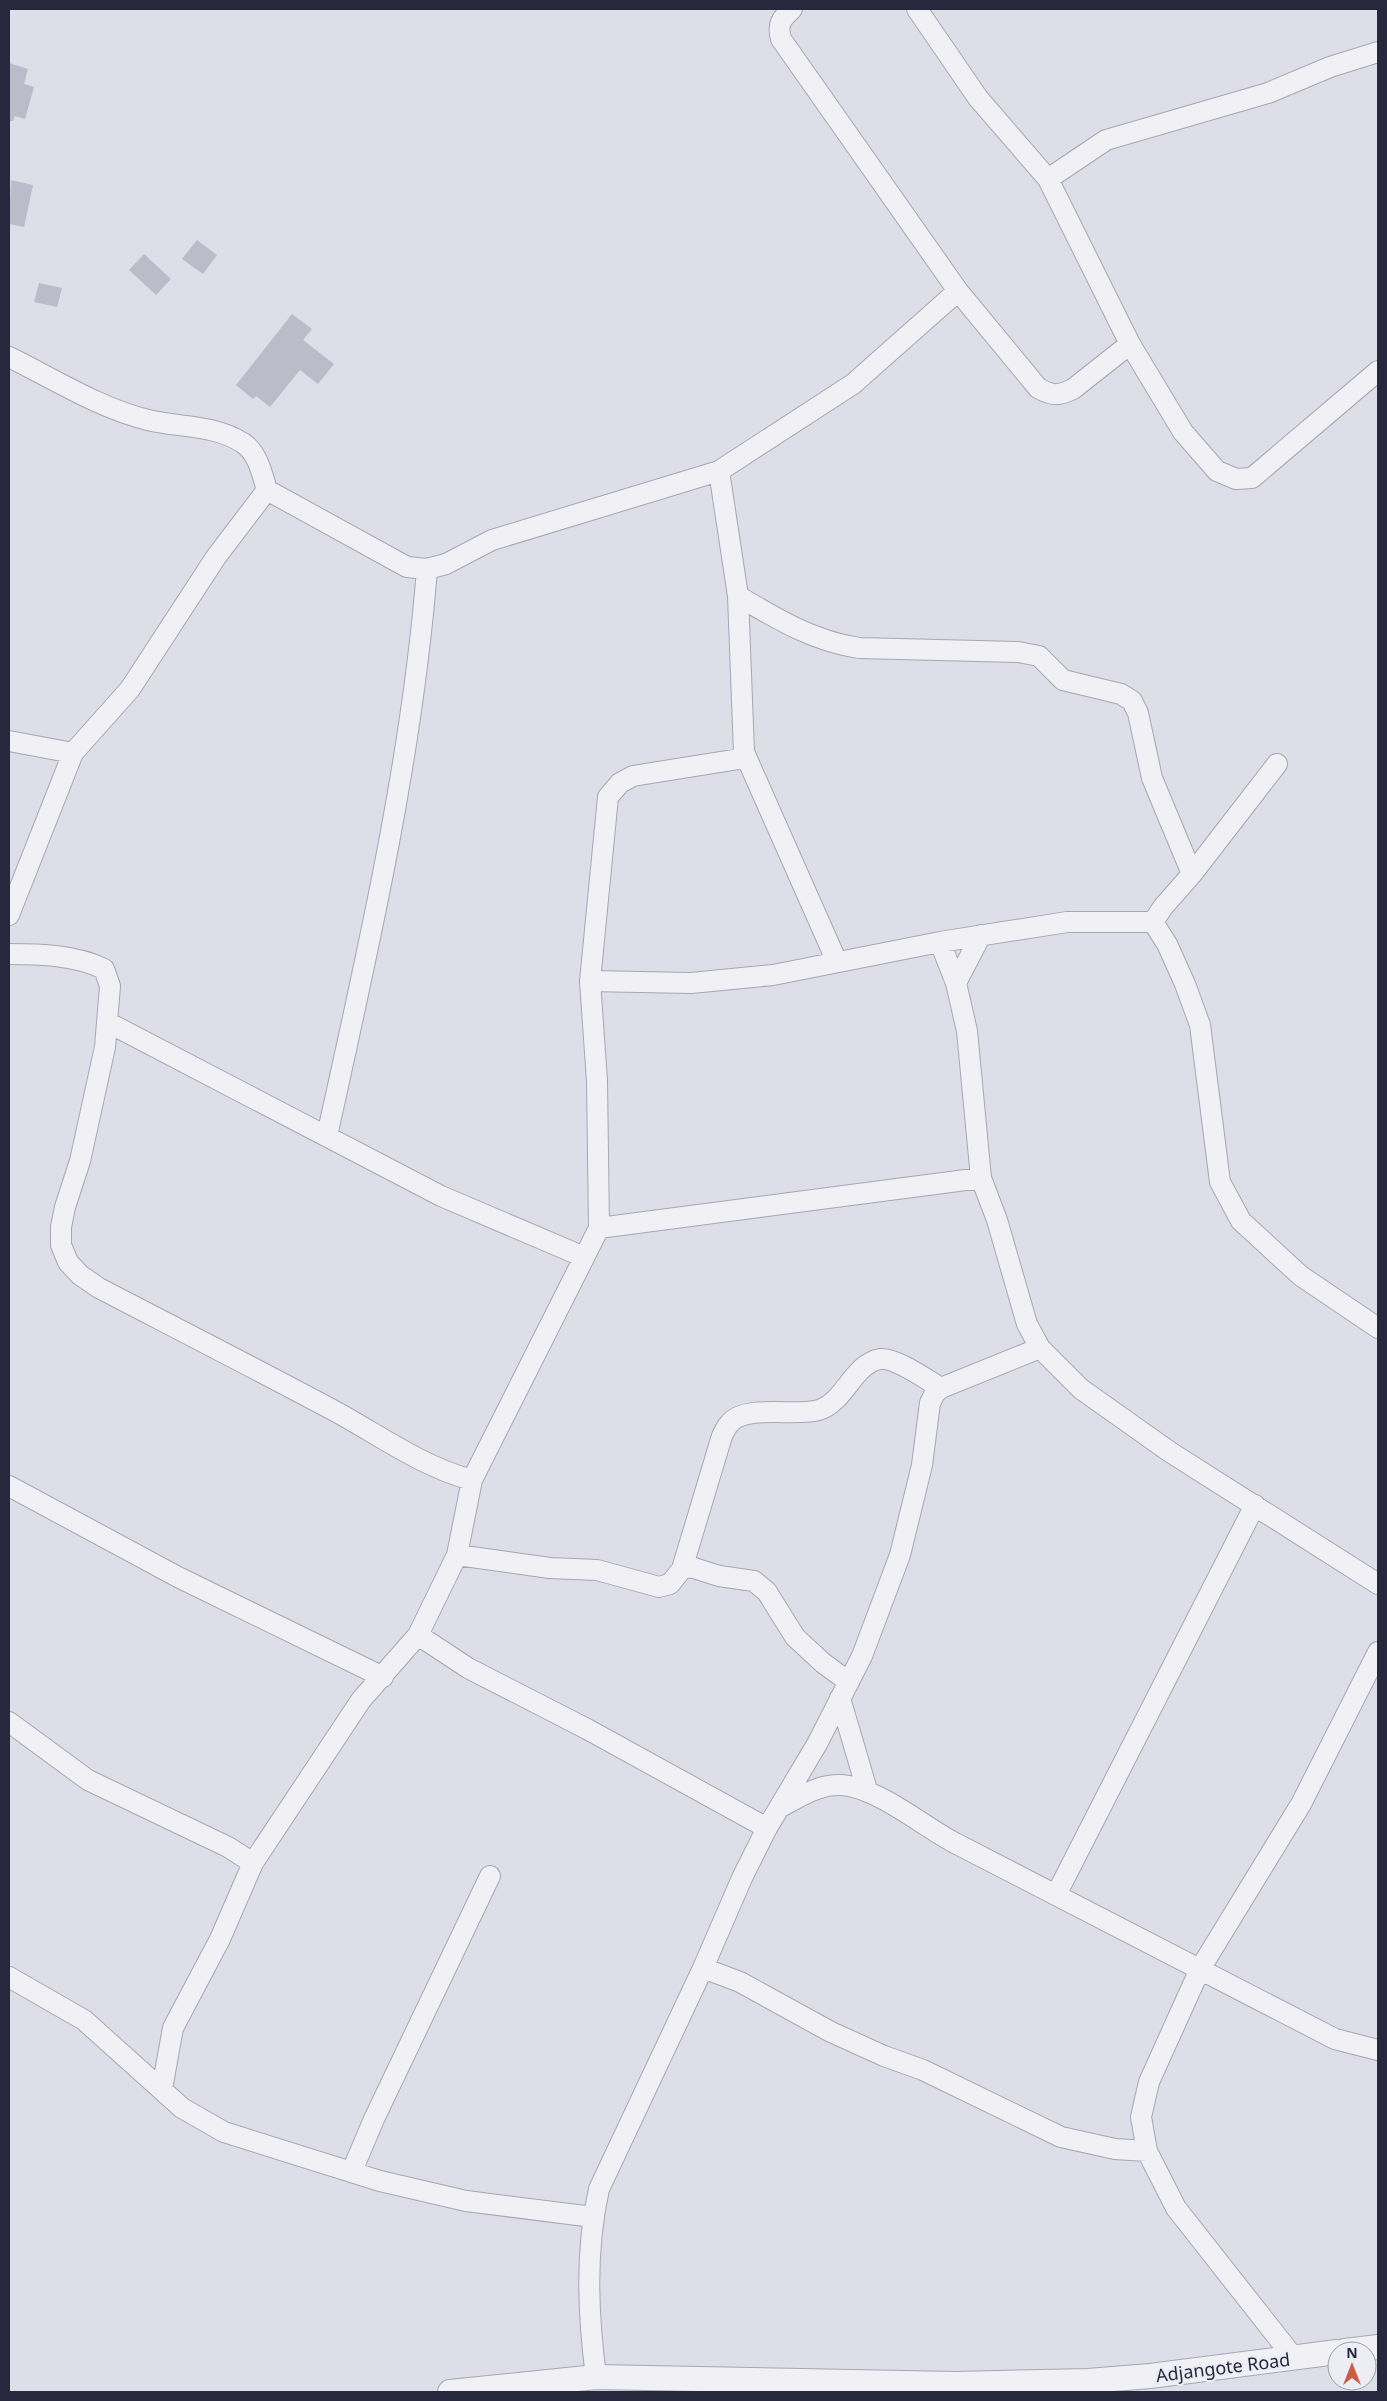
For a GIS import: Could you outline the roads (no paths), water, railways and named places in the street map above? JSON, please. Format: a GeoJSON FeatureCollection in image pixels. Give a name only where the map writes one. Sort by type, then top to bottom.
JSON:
{"type":"FeatureCollection","features":[{"type":"Feature","properties":{"kind":"street"},"geometry":{"type":"LineString","coordinates":[[792,9],[780,20],[779,30],[781,39],[958,291],[1038,388],[1050,395],[1062,394],[1073,389],[1130,344]]}},
{"type":"Feature","properties":{"kind":"street"},"geometry":{"type":"LineString","coordinates":[[917,9],[978,98],[1048,179],[1130,344],[1183,432],[1217,471],[1236,479],[1252,478],[1378,371]]}},
{"type":"Feature","properties":{"kind":"street"},"geometry":{"type":"LineString","coordinates":[[1048,179],[1106,140],[1268,93],[1330,67],[1378,52]]}},
{"type":"Feature","properties":{"kind":"street"},"geometry":{"type":"LineString","coordinates":[[9,357],[110,408],[149,420],[203,427],[224,432],[245,445],[258,462],[268,490],[407,567],[427,569],[446,564],[492,540],[719,471],[853,384],[958,291]]}},
{"type":"Feature","properties":{"kind":"street"},"geometry":{"type":"LineString","coordinates":[[719,471],[738,596],[744,752],[837,962]]}},
{"type":"Feature","properties":{"kind":"street"},"geometry":{"type":"LineString","coordinates":[[9,915],[73,753],[130,690],[216,557],[268,490]]}},
{"type":"Feature","properties":{"kind":"street"},"geometry":{"type":"LineString","coordinates":[[327,1136],[370,942],[404,759],[421,648],[427,569]]}},
{"type":"Feature","properties":{"kind":"street"},"geometry":{"type":"LineString","coordinates":[[738,596],[797,630],[833,644],[859,648],[1018,652],[1039,656],[1063,680],[1120,694],[1132,702],[1138,713],[1152,778],[1192,874]]}},
{"type":"Feature","properties":{"kind":"street"},"geometry":{"type":"LineString","coordinates":[[9,741],[73,753]]}},
{"type":"Feature","properties":{"kind":"street"},"geometry":{"type":"LineString","coordinates":[[162,2089],[173,2028],[220,1939],[253,1863],[355,1708],[418,1636],[457,1556],[472,1480],[599,1228],[597,1081],[590,981],[608,797],[620,783],[633,776],[739,760],[744,752]]}},
{"type":"Feature","properties":{"kind":"street"},"geometry":{"type":"LineString","coordinates":[[1153,922],[1163,906],[1192,874],[1276,764]]}},
{"type":"Feature","properties":{"kind":"street"},"geometry":{"type":"LineString","coordinates":[[590,981],[691,983],[774,975],[940,942],[1067,922],[1153,922]]}},
{"type":"Feature","properties":{"kind":"street"},"geometry":{"type":"LineString","coordinates":[[1153,922],[1167,944],[1185,984],[1200,1025],[1217,1166],[1220,1182],[1228,1198],[1242,1221],[1301,1276],[1378,1328]]}},
{"type":"Feature","properties":{"kind":"street"},"geometry":{"type":"LineString","coordinates":[[956,983],[981,935]]}},
{"type":"Feature","properties":{"kind":"street"},"geometry":{"type":"LineString","coordinates":[[940,942],[956,983],[966,1031],[981,1178],[997,1220],[1027,1324],[1040,1348],[1081,1389],[1170,1452],[1378,1584]]}},
{"type":"Feature","properties":{"kind":"street"},"geometry":{"type":"LineString","coordinates":[[9,954],[71,958],[91,962],[104,969],[110,986],[105,1047],[80,1161],[65,1207],[61,1227],[61,1245],[68,1262],[80,1275],[99,1288],[331,1409],[434,1466],[456,1476],[472,1480]]}},
{"type":"Feature","properties":{"kind":"street"},"geometry":{"type":"LineString","coordinates":[[107,1022],[442,1196],[584,1257]]}},
{"type":"Feature","properties":{"kind":"street"},"geometry":{"type":"LineString","coordinates":[[599,1228],[981,1178]]}},
{"type":"Feature","properties":{"kind":"street"},"geometry":{"type":"LineString","coordinates":[[596,2378],[589,2319],[589,2263],[593,2217],[600,2189],[703,1968],[742,1878],[767,1828],[817,1744],[862,1656],[900,1555],[922,1465],[930,1403],[935,1393],[941,1388],[1040,1348]]}},
{"type":"Feature","properties":{"kind":"street"},"geometry":{"type":"LineString","coordinates":[[457,1556],[550,1568],[597,1570],[659,1588],[670,1584],[682,1569],[722,1436],[730,1421],[746,1414],[819,1410],[832,1404],[868,1363],[880,1359],[891,1360],[941,1388]]}},
{"type":"Feature","properties":{"kind":"street"},"geometry":{"type":"LineString","coordinates":[[9,1486],[178,1577],[383,1676]]}},
{"type":"Feature","properties":{"kind":"street"},"geometry":{"type":"LineString","coordinates":[[1056,1895],[1255,1506]]}},
{"type":"Feature","properties":{"kind":"street"},"geometry":{"type":"LineString","coordinates":[[682,1569],[691,1567],[719,1576],[754,1581],[767,1592],[795,1637],[823,1663],[844,1690],[867,1790]]}},
{"type":"Feature","properties":{"kind":"street"},"geometry":{"type":"LineString","coordinates":[[418,1636],[468,1668],[587,1728],[767,1828]]}},
{"type":"Feature","properties":{"kind":"street"},"geometry":{"type":"LineString","coordinates":[[1294,2358],[1176,2208],[1147,2151],[1141,2117],[1149,2082],[1200,1969],[1301,1804],[1378,1652]]}},
{"type":"Feature","properties":{"kind":"street"},"geometry":{"type":"LineString","coordinates":[[9,1722],[88,1780],[228,1847],[253,1863]]}},
{"type":"Feature","properties":{"kind":"street"},"geometry":{"type":"LineString","coordinates":[[779,1808],[814,1789],[830,1786],[847,1786],[867,1790],[953,1842],[1335,2039],[1378,2050]]}},
{"type":"Feature","properties":{"kind":"street"},"geometry":{"type":"LineString","coordinates":[[352,2171],[374,2119],[490,1876]]}},
{"type":"Feature","properties":{"kind":"street"},"geometry":{"type":"LineString","coordinates":[[703,1968],[740,1982],[831,2032],[884,2056],[923,2070],[1061,2137],[1115,2149],[1147,2151]]}},
{"type":"Feature","properties":{"kind":"street"},"geometry":{"type":"LineString","coordinates":[[9,1977],[84,2020],[182,2108],[224,2132],[380,2181],[466,2201],[593,2217]]}},
{"type":"Feature","properties":{"kind":"street","name":"Adjangote Road"},"geometry":{"type":"LineString","coordinates":[[450,2392],[505,2389],[596,2378],[960,2388],[1150,2376],[1327,2353]]}}]}
